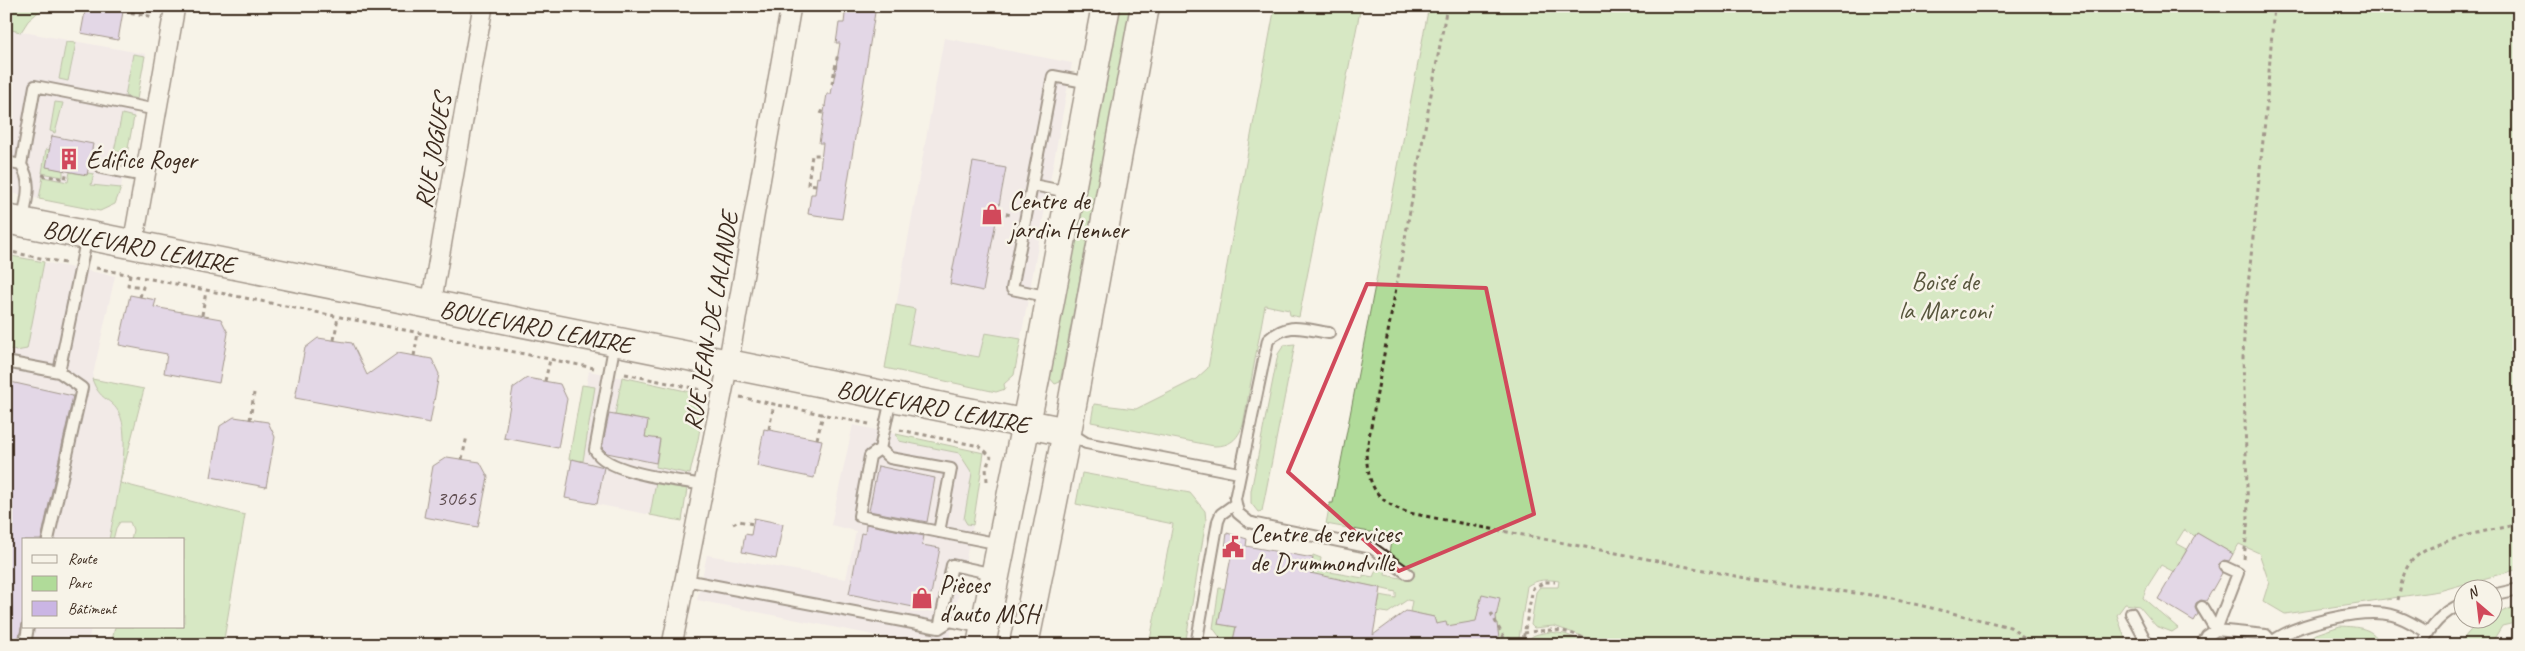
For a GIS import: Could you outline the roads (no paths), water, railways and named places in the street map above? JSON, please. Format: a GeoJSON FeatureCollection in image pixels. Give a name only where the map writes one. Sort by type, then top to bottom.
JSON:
{"type":"FeatureCollection","features":[{"type":"Feature","properties":{"kind":"main road"},"geometry":{"type":"LineString","coordinates":[[982,636],[1106,6]]}},
{"type":"Feature","properties":{"kind":"main road"},"geometry":{"type":"LineString","coordinates":[[1024,645],[1067,432],[1145,6]]}},
{"type":"Feature","properties":{"kind":"main road","name":"BOULEVARD LEMIRE"},"geometry":{"type":"LineString","coordinates":[[14,220],[1067,432]]}},
{"type":"Feature","properties":{"kind":"street","name":"RUE JOGUES"},"geometry":{"type":"LineString","coordinates":[[430,304],[483,6]]}},
{"type":"Feature","properties":{"kind":"street","name":"RUE JEAN-DE LALANDE"},"geometry":{"type":"LineString","coordinates":[[672,645],[728,364],[791,6]]}},
{"type":"Feature","properties":{"kind":"street"},"geometry":{"type":"LineString","coordinates":[[133,244],[174,14]]}},
{"type":"Feature","properties":{"kind":"lane"},"geometry":{"type":"LineString","coordinates":[[1050,298],[1012,289],[1053,76],[1091,84]]}},
{"type":"Feature","properties":{"kind":"lane"},"geometry":{"type":"LineString","coordinates":[[14,220],[28,187],[26,175],[21,165],[35,86],[157,110]]}},
{"type":"Feature","properties":{"kind":"lane"},"geometry":{"type":"LineString","coordinates":[[6,162],[21,165]]}},
{"type":"Feature","properties":{"kind":"lane"},"geometry":{"type":"LineString","coordinates":[[102,168],[145,176]]}},
{"type":"Feature","properties":{"kind":"lane"},"geometry":{"type":"LineString","coordinates":[[1033,185],[1070,193]]}},
{"type":"Feature","properties":{"kind":"lane"},"geometry":{"type":"LineString","coordinates":[[59,372],[87,235]]}},
{"type":"Feature","properties":{"kind":"lane"},"geometry":{"type":"LineString","coordinates":[[1329,334],[1290,327],[1275,334],[1268,340],[1239,473],[1235,504],[1238,513],[1249,522],[1372,548],[1408,574]]}},
{"type":"Feature","properties":{"kind":"lane"},"geometry":{"type":"LineString","coordinates":[[594,463],[615,341]]}},
{"type":"Feature","properties":{"kind":"lane"},"geometry":{"type":"LineString","coordinates":[[6,362],[59,372],[82,388],[48,538]]}},
{"type":"Feature","properties":{"kind":"lane"},"geometry":{"type":"LineString","coordinates":[[892,398],[880,449],[870,456],[859,516],[1001,544]]}},
{"type":"Feature","properties":{"kind":"lane"},"geometry":{"type":"LineString","coordinates":[[1067,432],[1086,443],[1239,473]]}},
{"type":"Feature","properties":{"kind":"lane"},"geometry":{"type":"LineString","coordinates":[[880,449],[890,458],[952,469],[939,532]]}},
{"type":"Feature","properties":{"kind":"lane"},"geometry":{"type":"LineString","coordinates":[[595,450],[598,455],[615,466],[704,485]]}},
{"type":"Feature","properties":{"kind":"lane"},"geometry":{"type":"LineString","coordinates":[[1196,645],[1218,521],[1221,514],[1235,504]]}},
{"type":"Feature","properties":{"kind":"lane"},"geometry":{"type":"LineString","coordinates":[[939,628],[952,565],[995,574]]}},
{"type":"Feature","properties":{"kind":"lane"},"geometry":{"type":"LineString","coordinates":[[2202,645],[2207,636],[2216,630],[2238,573],[2225,567]]}},
{"type":"Feature","properties":{"kind":"lane"},"geometry":{"type":"LineString","coordinates":[[685,580],[939,628],[950,621],[982,636]]}},
{"type":"Feature","properties":{"kind":"lane"},"geometry":{"type":"LineString","coordinates":[[2502,593],[2519,589]]}},
{"type":"Feature","properties":{"kind":"lane"},"geometry":{"type":"LineString","coordinates":[[2202,607],[2216,630]]}},
{"type":"Feature","properties":{"kind":"lane"},"geometry":{"type":"LineString","coordinates":[[2422,645],[2427,632],[2440,617],[2452,608]]}},
{"type":"Feature","properties":{"kind":"lane"},"geometry":{"type":"LineString","coordinates":[[2131,613],[2148,645]]}},
{"type":"Feature","properties":{"kind":"lane"},"geometry":{"type":"LineString","coordinates":[[2216,630],[2266,636],[2274,643],[2284,632],[2304,625],[2366,613],[2395,615],[2427,632]]}},
{"type":"Feature","properties":{"kind":"lane"},"geometry":{"type":"LineString","coordinates":[[25,645],[28,628]]}},
{"type":"Feature","properties":{"kind":"place","name":"Édifice Roger"},"geometry":{"type":"Point","coordinates":[69,159]}},
{"type":"Feature","properties":{"kind":"place","name":"Centre de jardin Henner"},"geometry":{"type":"Point","coordinates":[992,214]}},
{"type":"Feature","properties":{"kind":"place","name":"Centre de services de Drummondville"},"geometry":{"type":"Point","coordinates":[1233,547]}},
{"type":"Feature","properties":{"kind":"place","name":"Pièces d'auto MSH"},"geometry":{"type":"Point","coordinates":[922,598]}},
{"type":"Feature","properties":{"kind":"park label","name":"Boisé de la Marconi"},"geometry":{"type":"Point","coordinates":[1945,296]}}]}
